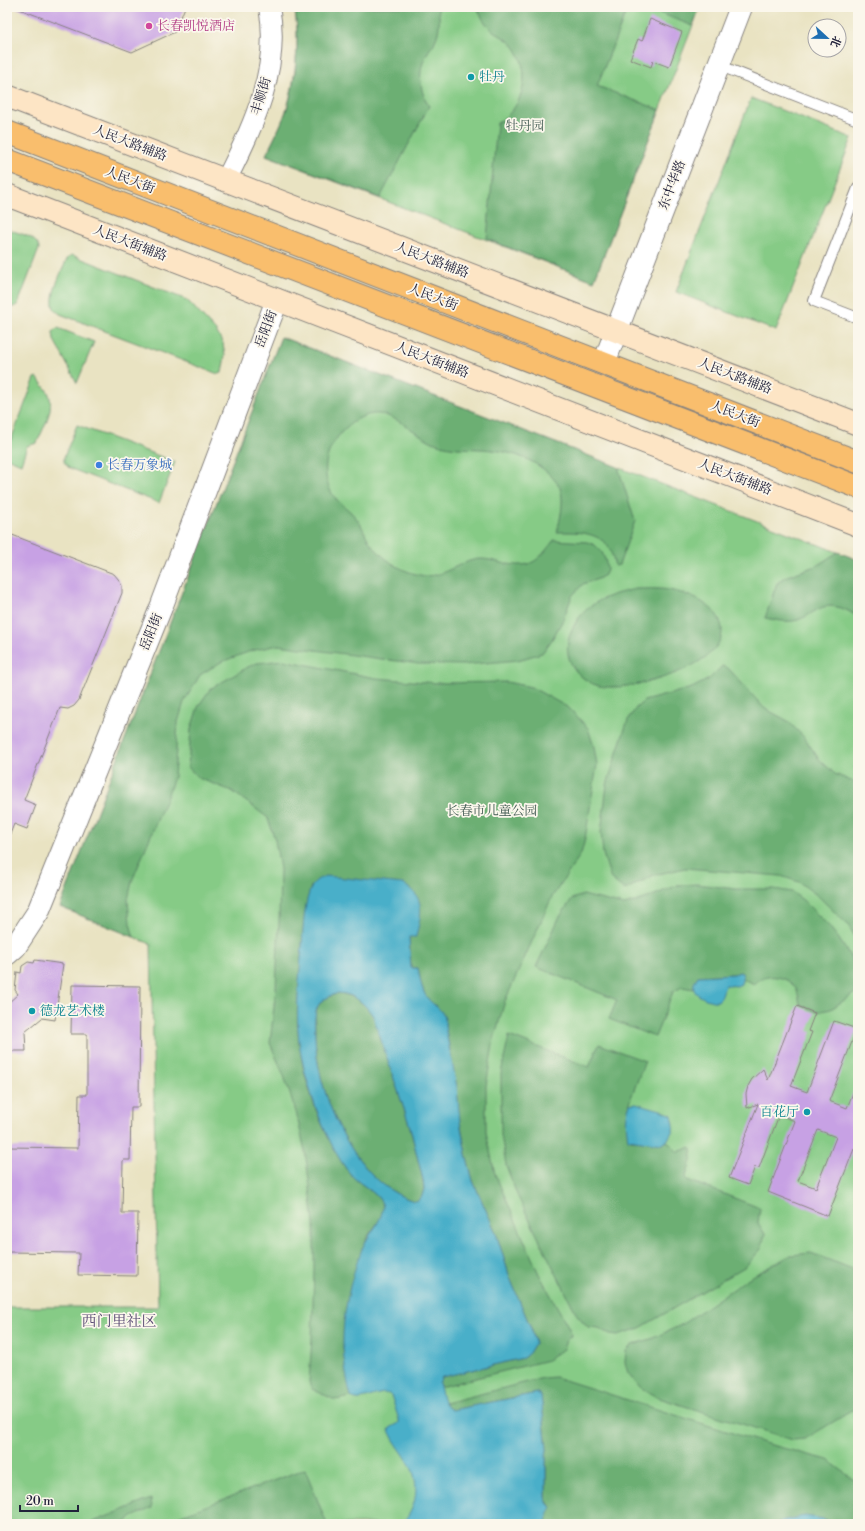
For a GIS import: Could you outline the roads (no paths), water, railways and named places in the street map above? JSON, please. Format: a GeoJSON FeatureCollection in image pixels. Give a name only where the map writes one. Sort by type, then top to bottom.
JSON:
{"type":"FeatureCollection","features":[{"type":"Feature","properties":{"kind":"main road","name":"人民大路辅路"},"geometry":{"type":"LineString","coordinates":[[7,96],[858,424]]}},
{"type":"Feature","properties":{"kind":"main road","name":"人民大街"},"geometry":{"type":"LineString","coordinates":[[7,132],[858,462]]}},
{"type":"Feature","properties":{"kind":"main road","name":"人民大街"},"geometry":{"type":"LineString","coordinates":[[7,160],[858,487]]}},
{"type":"Feature","properties":{"kind":"main road","name":"人民大街辅路"},"geometry":{"type":"LineString","coordinates":[[7,195],[858,525]]}},
{"type":"Feature","properties":{"kind":"street","name":"丰顺街"},"geometry":{"type":"LineString","coordinates":[[226,180],[255,118],[265,85],[271,57],[272,24],[269,7]]}},
{"type":"Feature","properties":{"kind":"street","name":"东中华路"},"geometry":{"type":"LineString","coordinates":[[604,363],[741,7]]}},
{"type":"Feature","properties":{"kind":"street","name":"岳阳街"},"geometry":{"type":"LineString","coordinates":[[7,954],[15,947],[38,912],[162,605],[277,300]]}},
{"type":"Feature","properties":{"kind":"lane"},"geometry":{"type":"LineString","coordinates":[[718,65],[858,120]]}},
{"type":"Feature","properties":{"kind":"lane"},"geometry":{"type":"LineString","coordinates":[[858,188],[814,301],[858,318]]}},
{"type":"Feature","properties":{"kind":"water"},"geometry":{"type":"Polygon","coordinates":[[[326,876],[403,884],[411,889],[419,901],[420,914],[416,937],[409,937],[411,968],[418,968],[424,993],[444,1016],[457,1087],[460,1122],[473,1181],[496,1233],[510,1278],[532,1331],[535,1343],[529,1353],[523,1358],[442,1377],[439,1383],[445,1403],[452,1410],[537,1393],[541,1395],[547,1449],[546,1500],[551,1507],[548,1513],[547,1524],[402,1524],[411,1511],[414,1503],[416,1488],[410,1465],[389,1430],[399,1423],[391,1395],[381,1393],[361,1399],[351,1397],[343,1348],[345,1311],[350,1285],[362,1249],[380,1218],[383,1206],[381,1201],[374,1193],[353,1177],[334,1149],[316,1108],[301,1055],[297,1014],[304,915],[309,892],[313,884],[320,878],[326,876]],[[338,993],[328,997],[320,1003],[315,1015],[317,1057],[321,1078],[328,1100],[336,1121],[347,1141],[373,1176],[395,1193],[417,1201],[422,1196],[424,1189],[423,1180],[410,1127],[373,1016],[358,1000],[338,993]]]}},
{"type":"Feature","properties":{"kind":"water"},"geometry":{"type":"Polygon","coordinates":[[[740,972],[743,974],[741,984],[737,986],[726,985],[718,1001],[706,999],[698,995],[694,990],[694,984],[698,976],[734,974],[740,972]]]}},
{"type":"Feature","properties":{"kind":"water"},"geometry":{"type":"Polygon","coordinates":[[[636,1103],[661,1110],[672,1115],[674,1124],[673,1130],[667,1141],[662,1144],[628,1139],[626,1126],[627,1113],[630,1104],[636,1103]]]}},
{"type":"Feature","properties":{"kind":"water"},"geometry":{"type":"Polygon","coordinates":[[[805,1516],[824,1519],[835,1524],[774,1524],[785,1520],[805,1516]]]}},
{"type":"Feature","properties":{"kind":"place","name":"长春凯悦酒店"},"geometry":{"type":"Point","coordinates":[149,26]}},
{"type":"Feature","properties":{"kind":"place","name":"牡丹"},"geometry":{"type":"Point","coordinates":[471,77]}},
{"type":"Feature","properties":{"kind":"place","name":"长春万象城"},"geometry":{"type":"Point","coordinates":[99,465]}},
{"type":"Feature","properties":{"kind":"place","name":"德龙艺术楼"},"geometry":{"type":"Point","coordinates":[32,1011]}},
{"type":"Feature","properties":{"kind":"place","name":"百花厅"},"geometry":{"type":"Point","coordinates":[807,1112]}},
{"type":"Feature","properties":{"kind":"district","name":"西门里社区"},"geometry":{"type":"Point","coordinates":[119,1321]}},
{"type":"Feature","properties":{"kind":"park label","name":"牡丹园"},"geometry":{"type":"Point","coordinates":[525,126]}},
{"type":"Feature","properties":{"kind":"park label","name":"长春市儿童公园"},"geometry":{"type":"Point","coordinates":[492,811]}}]}
